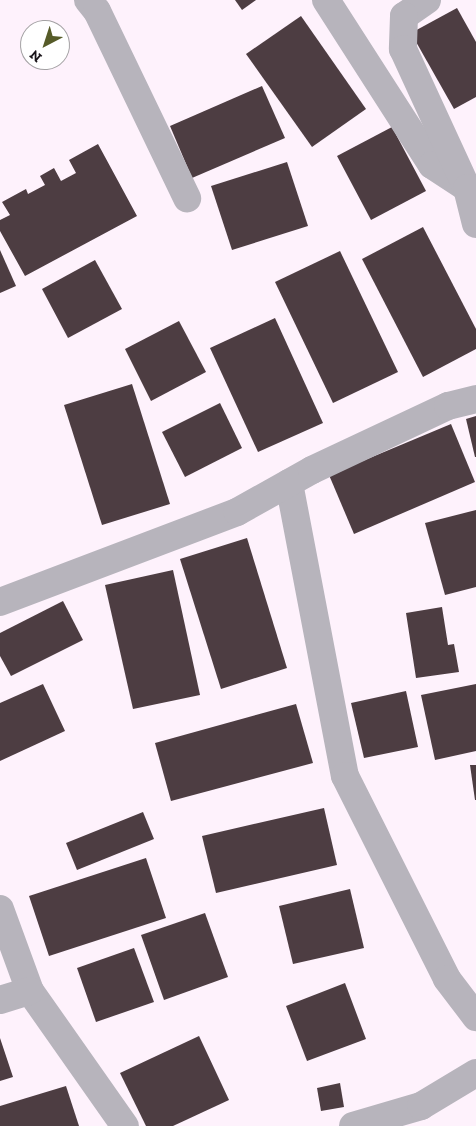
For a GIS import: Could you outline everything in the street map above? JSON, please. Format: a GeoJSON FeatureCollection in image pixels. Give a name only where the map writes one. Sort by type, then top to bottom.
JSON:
{"type":"FeatureCollection","features":[{"type":"Feature","properties":{"kind":"street"},"geometry":{"type":"LineString","coordinates":[[88,0],[97,11],[187,198]]}},
{"type":"Feature","properties":{"kind":"street"},"geometry":{"type":"LineString","coordinates":[[326,0],[432,164],[467,188]]}},
{"type":"Feature","properties":{"kind":"street"},"geometry":{"type":"LineString","coordinates":[[427,0],[404,16],[403,50],[467,188],[476,224]]}},
{"type":"Feature","properties":{"kind":"street"},"geometry":{"type":"LineString","coordinates":[[0,602],[238,512],[289,483],[448,406],[476,399]]}},
{"type":"Feature","properties":{"kind":"street"},"geometry":{"type":"LineString","coordinates":[[289,483],[345,776],[446,979],[476,1016]]}},
{"type":"Feature","properties":{"kind":"street"},"geometry":{"type":"LineString","coordinates":[[0,909],[30,991],[125,1126]]}},
{"type":"Feature","properties":{"kind":"street"},"geometry":{"type":"LineString","coordinates":[[0,1000],[30,991]]}},
{"type":"Feature","properties":{"kind":"street"},"geometry":{"type":"LineString","coordinates":[[353,1126],[421,1106],[476,1073]]}},
{"type":"Feature","properties":{"kind":"building"},"geometry":{"type":"Polygon","coordinates":[[[235,0],[256,0],[242,10],[235,0]]]}},
{"type":"Feature","properties":{"kind":"building"},"geometry":{"type":"Polygon","coordinates":[[[457,8],[476,42],[476,97],[454,109],[411,33],[457,8]]]}},
{"type":"Feature","properties":{"kind":"building"},"geometry":{"type":"Polygon","coordinates":[[[301,16],[366,109],[312,147],[246,54],[301,16]]]}},
{"type":"Feature","properties":{"kind":"building"},"geometry":{"type":"Polygon","coordinates":[[[262,86],[285,138],[192,178],[170,126],[262,86]]]}},
{"type":"Feature","properties":{"kind":"building"},"geometry":{"type":"Polygon","coordinates":[[[392,127],[426,191],[371,220],[337,156],[392,127]]]}},
{"type":"Feature","properties":{"kind":"building"},"geometry":{"type":"Polygon","coordinates":[[[98,144],[137,216],[25,276],[0,231],[0,220],[10,215],[2,202],[26,189],[28,194],[45,185],[40,176],[54,168],[61,181],[76,173],[69,160],[98,144]]]}},
{"type":"Feature","properties":{"kind":"building"},"geometry":{"type":"Polygon","coordinates":[[[287,162],[308,226],[232,250],[211,186],[287,162]]]}},
{"type":"Feature","properties":{"kind":"building"},"geometry":{"type":"Polygon","coordinates":[[[423,227],[476,329],[476,349],[423,377],[362,259],[423,227]]]}},
{"type":"Feature","properties":{"kind":"building"},"geometry":{"type":"Polygon","coordinates":[[[0,250],[16,286],[0,293],[0,250]]]}},
{"type":"Feature","properties":{"kind":"building"},"geometry":{"type":"Polygon","coordinates":[[[340,251],[398,372],[333,403],[275,282],[340,251]]]}},
{"type":"Feature","properties":{"kind":"building"},"geometry":{"type":"Polygon","coordinates":[[[95,260],[122,309],[68,338],[42,289],[95,260]]]}},
{"type":"Feature","properties":{"kind":"building"},"geometry":{"type":"Polygon","coordinates":[[[275,318],[323,423],[258,452],[210,348],[275,318]]]}},
{"type":"Feature","properties":{"kind":"building"},"geometry":{"type":"Polygon","coordinates":[[[179,321],[206,372],[151,401],[125,349],[179,321]]]}},
{"type":"Feature","properties":{"kind":"building"},"geometry":{"type":"Polygon","coordinates":[[[132,384],[170,504],[102,525],[64,405],[132,384]]]}},
{"type":"Feature","properties":{"kind":"building"},"geometry":{"type":"Polygon","coordinates":[[[220,403],[242,448],[185,477],[162,432],[220,403]]]}},
{"type":"Feature","properties":{"kind":"building"},"geometry":{"type":"Polygon","coordinates":[[[476,416],[476,457],[475,457],[466,419],[476,416]]]}},
{"type":"Feature","properties":{"kind":"building"},"geometry":{"type":"Polygon","coordinates":[[[451,424],[475,482],[354,534],[329,475],[451,424]]]}},
{"type":"Feature","properties":{"kind":"building"},"geometry":{"type":"Polygon","coordinates":[[[476,510],[476,587],[445,595],[425,523],[476,510]]]}},
{"type":"Feature","properties":{"kind":"building"},"geometry":{"type":"Polygon","coordinates":[[[247,538],[287,668],[221,689],[180,559],[247,538]]]}},
{"type":"Feature","properties":{"kind":"building"},"geometry":{"type":"Polygon","coordinates":[[[173,570],[200,695],[133,709],[105,585],[173,570]]]}},
{"type":"Feature","properties":{"kind":"building"},"geometry":{"type":"Polygon","coordinates":[[[63,601],[83,640],[11,676],[0,656],[0,633],[63,601]]]}},
{"type":"Feature","properties":{"kind":"building"},"geometry":{"type":"Polygon","coordinates":[[[442,607],[448,645],[454,644],[459,672],[416,678],[406,613],[442,607]]]}},
{"type":"Feature","properties":{"kind":"building"},"geometry":{"type":"Polygon","coordinates":[[[43,684],[65,731],[0,761],[0,703],[43,684]]]}},
{"type":"Feature","properties":{"kind":"building"},"geometry":{"type":"Polygon","coordinates":[[[476,684],[476,751],[435,760],[421,695],[476,684]]]}},
{"type":"Feature","properties":{"kind":"building"},"geometry":{"type":"Polygon","coordinates":[[[406,691],[418,747],[364,758],[351,703],[406,691]]]}},
{"type":"Feature","properties":{"kind":"building"},"geometry":{"type":"Polygon","coordinates":[[[296,704],[313,763],[171,801],[155,743],[296,704]]]}},
{"type":"Feature","properties":{"kind":"building"},"geometry":{"type":"Polygon","coordinates":[[[470,765],[476,765],[476,800],[475,800],[470,765]]]}},
{"type":"Feature","properties":{"kind":"building"},"geometry":{"type":"Polygon","coordinates":[[[324,808],[337,865],[216,893],[202,836],[324,808]]]}},
{"type":"Feature","properties":{"kind":"building"},"geometry":{"type":"Polygon","coordinates":[[[143,812],[154,839],[77,870],[66,843],[143,812]]]}},
{"type":"Feature","properties":{"kind":"building"},"geometry":{"type":"Polygon","coordinates":[[[146,858],[166,918],[49,956],[29,896],[146,858]]]}},
{"type":"Feature","properties":{"kind":"building"},"geometry":{"type":"Polygon","coordinates":[[[350,889],[364,948],[293,964],[279,906],[350,889]]]}},
{"type":"Feature","properties":{"kind":"building"},"geometry":{"type":"Polygon","coordinates":[[[205,913],[228,977],[164,1000],[141,935],[205,913]]]}},
{"type":"Feature","properties":{"kind":"building"},"geometry":{"type":"Polygon","coordinates":[[[134,948],[154,1002],[96,1022],[77,968],[134,948]]]}},
{"type":"Feature","properties":{"kind":"building"},"geometry":{"type":"Polygon","coordinates":[[[345,983],[366,1039],[307,1061],[286,1006],[345,983]]]}},
{"type":"Feature","properties":{"kind":"building"},"geometry":{"type":"Polygon","coordinates":[[[199,1036],[229,1100],[173,1126],[146,1126],[120,1073],[199,1036]]]}},
{"type":"Feature","properties":{"kind":"building"},"geometry":{"type":"Polygon","coordinates":[[[0,1038],[13,1077],[0,1081],[0,1038]]]}},
{"type":"Feature","properties":{"kind":"building"},"geometry":{"type":"Polygon","coordinates":[[[340,1083],[344,1107],[321,1111],[317,1088],[340,1083]]]}},
{"type":"Feature","properties":{"kind":"building"},"geometry":{"type":"Polygon","coordinates":[[[66,1086],[79,1126],[0,1126],[0,1106],[66,1086]]]}}]}
